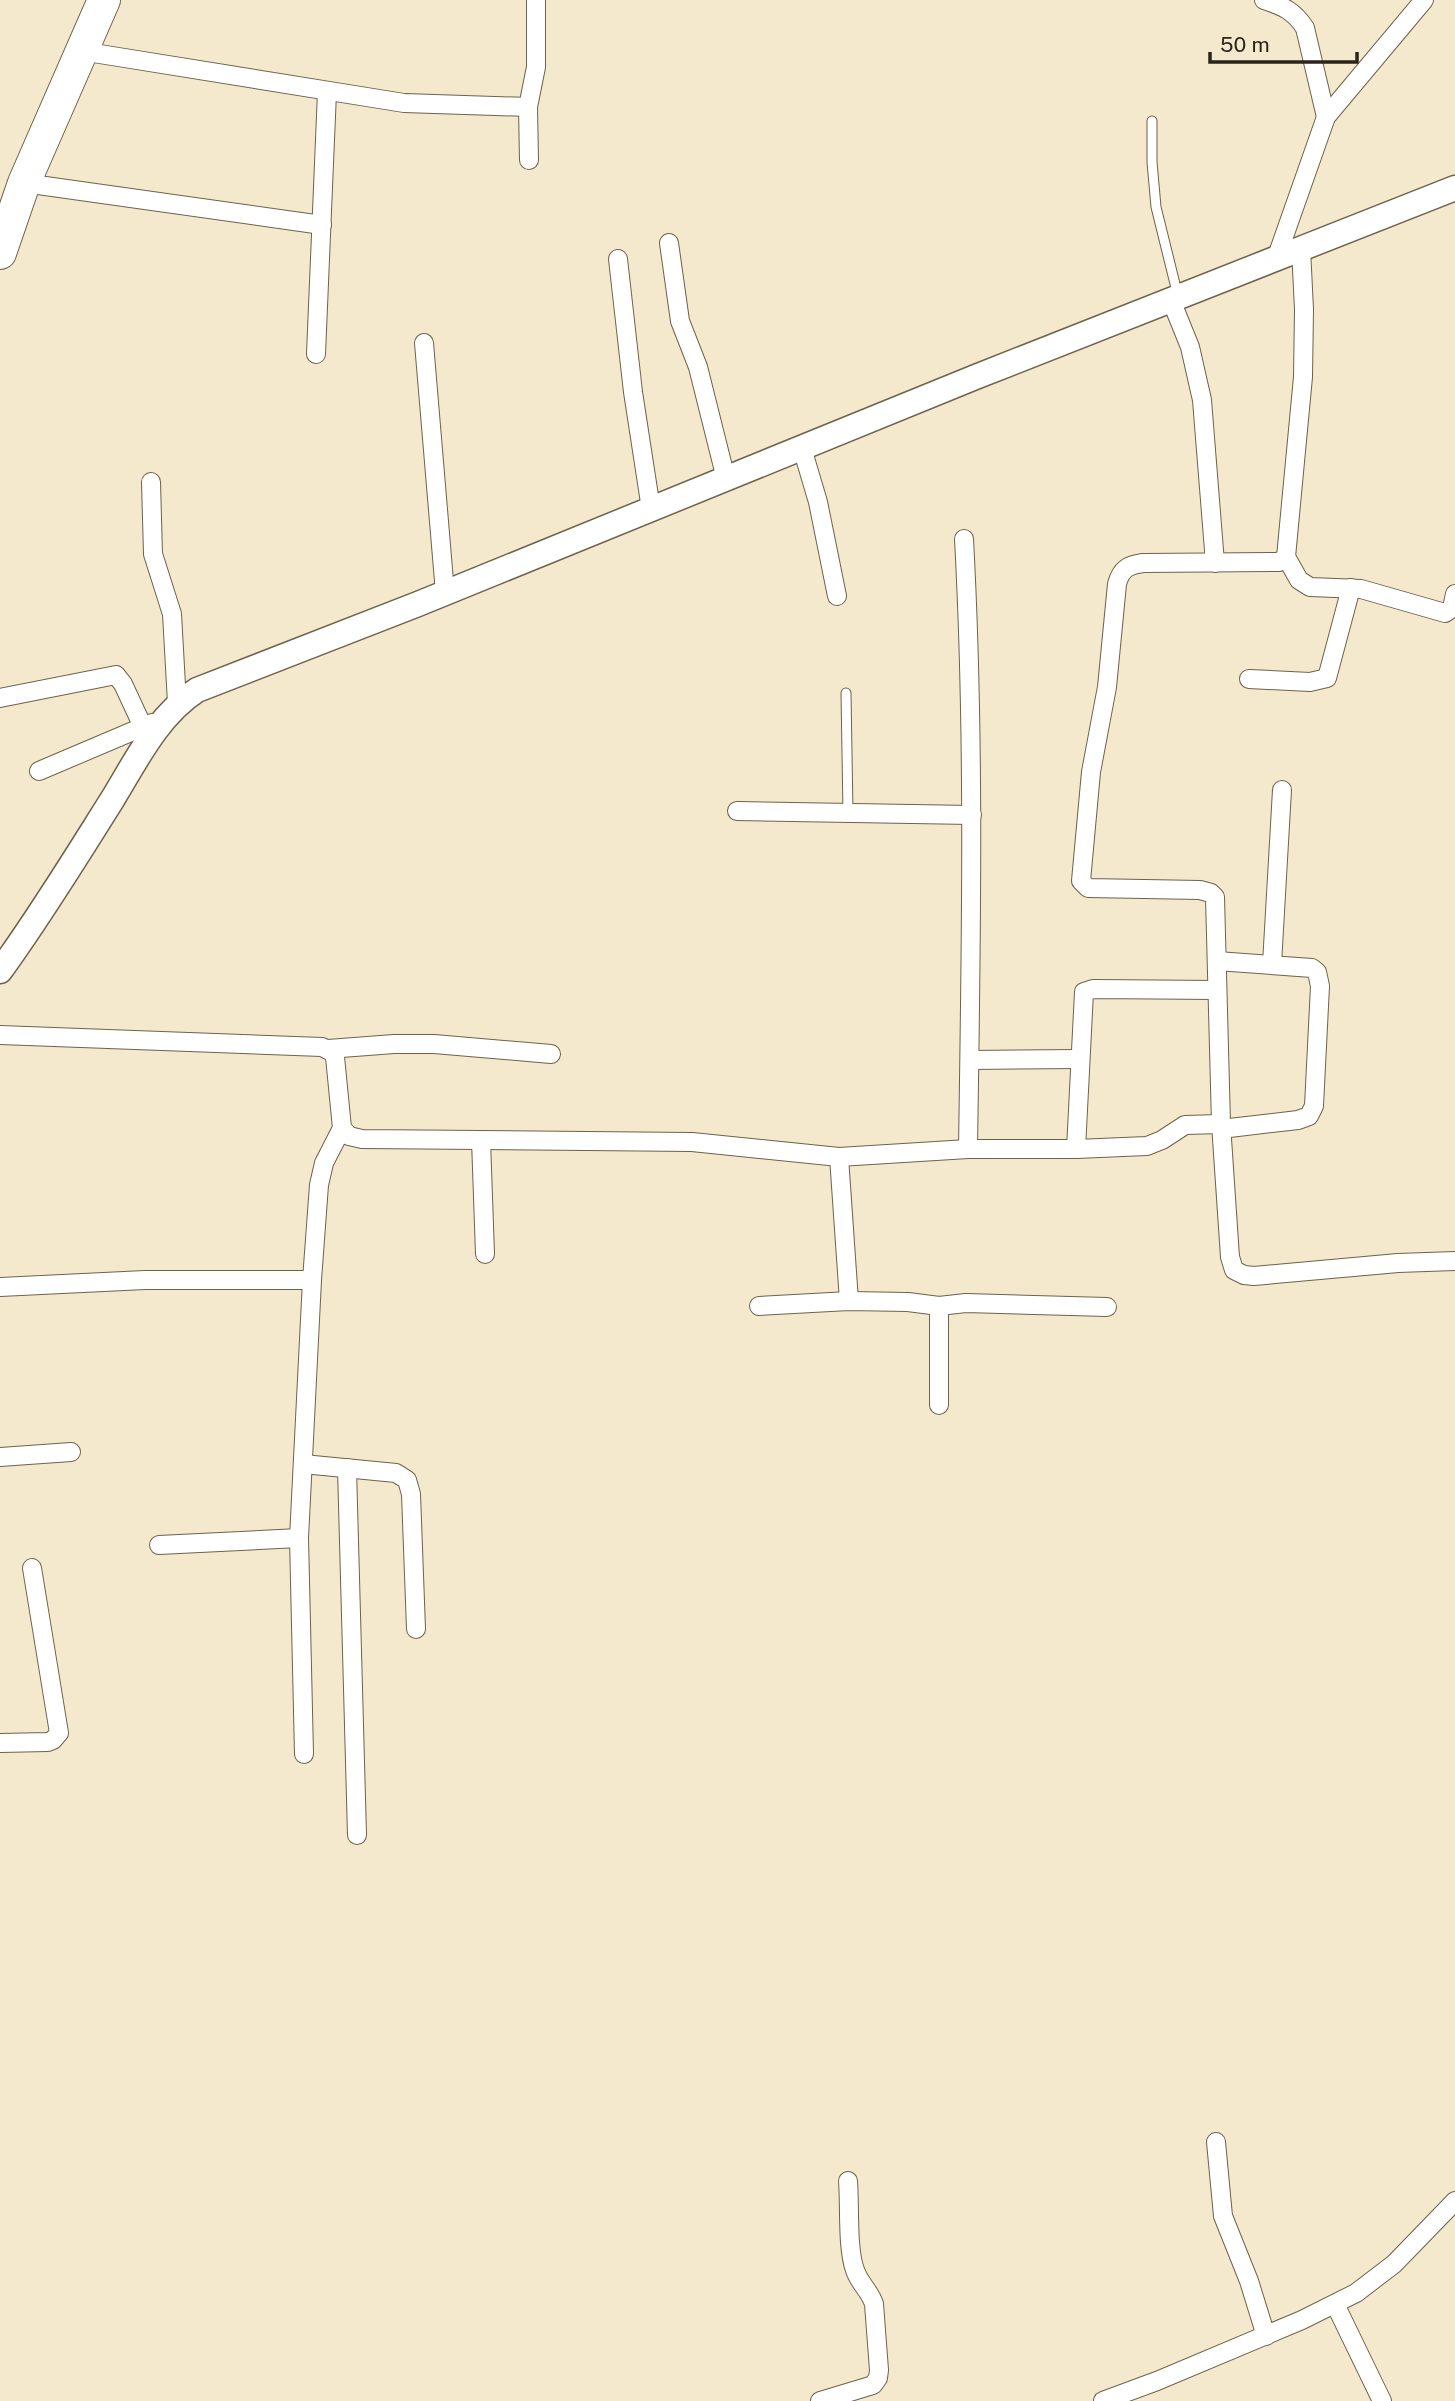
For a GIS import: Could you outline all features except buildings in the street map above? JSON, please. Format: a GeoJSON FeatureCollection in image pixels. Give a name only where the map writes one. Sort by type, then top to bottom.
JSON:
{"type":"FeatureCollection","features":[{"type":"Feature","properties":{"kind":"highway"},"geometry":{"type":"LineString","coordinates":[[0,253],[24,183],[104,0]]}},
{"type":"Feature","properties":{"kind":"street"},"geometry":{"type":"LineString","coordinates":[[528,160],[528,107],[536,76],[536,0]]}},
{"type":"Feature","properties":{"kind":"street"},"geometry":{"type":"LineString","coordinates":[[1267,0],[1287,8],[1305,28],[1326,117]]}},
{"type":"Feature","properties":{"kind":"street"},"geometry":{"type":"LineString","coordinates":[[1276,259],[1326,117],[1424,0]]}},
{"type":"Feature","properties":{"kind":"street"},"geometry":{"type":"LineString","coordinates":[[81,51],[327,92],[441,106],[528,107]]}},
{"type":"Feature","properties":{"kind":"street"},"geometry":{"type":"LineString","coordinates":[[316,354],[327,92]]}},
{"type":"Feature","properties":{"kind":"street"},"geometry":{"type":"LineString","coordinates":[[24,183],[322,225]]}},
{"type":"Feature","properties":{"kind":"street"},"geometry":{"type":"LineString","coordinates":[[39,771],[162,716],[197,690],[1455,188]]}},
{"type":"Feature","properties":{"kind":"street"},"geometry":{"type":"LineString","coordinates":[[669,243],[680,321],[698,367],[726,479]]}},
{"type":"Feature","properties":{"kind":"street"},"geometry":{"type":"LineString","coordinates":[[1301,249],[1303,377],[1286,557],[1299,580],[1310,587],[1351,588],[1450,620],[1455,594]]}},
{"type":"Feature","properties":{"kind":"street"},"geometry":{"type":"LineString","coordinates":[[618,259],[633,392],[651,509]]}},
{"type":"Feature","properties":{"kind":"street"},"geometry":{"type":"LineString","coordinates":[[1174,299],[1190,347],[1202,400],[1215,562]]}},
{"type":"Feature","properties":{"kind":"street"},"geometry":{"type":"LineString","coordinates":[[424,343],[445,593]]}},
{"type":"Feature","properties":{"kind":"street"},"geometry":{"type":"LineString","coordinates":[[802,448],[818,502],[837,596]]}},
{"type":"Feature","properties":{"kind":"street"},"geometry":{"type":"LineString","coordinates":[[0,971],[162,716],[172,614],[153,554],[151,482]]}},
{"type":"Feature","properties":{"kind":"street"},"geometry":{"type":"LineString","coordinates":[[964,539],[972,815],[968,1149]]}},
{"type":"Feature","properties":{"kind":"street"},"geometry":{"type":"LineString","coordinates":[[1286,557],[1279,562],[1133,564],[1119,577],[1107,687],[1091,772],[1082,884],[1088,888],[1200,890],[1211,893],[1216,901],[1221,1127],[1230,1257],[1238,1273],[1254,1276],[1398,1263],[1455,1261]]}},
{"type":"Feature","properties":{"kind":"street"},"geometry":{"type":"LineString","coordinates":[[1249,679],[1310,682],[1327,678],[1351,588]]}},
{"type":"Feature","properties":{"kind":"street"},"geometry":{"type":"LineString","coordinates":[[0,698],[116,674],[123,684],[162,716]]}},
{"type":"Feature","properties":{"kind":"street"},"geometry":{"type":"LineString","coordinates":[[1272,964],[1282,790]]}},
{"type":"Feature","properties":{"kind":"street"},"geometry":{"type":"LineString","coordinates":[[737,811],[972,815]]}},
{"type":"Feature","properties":{"kind":"street"},"geometry":{"type":"LineString","coordinates":[[342,1128],[349,1136],[362,1139],[692,1142],[839,1157],[968,1149],[1147,1146],[1185,1125],[1221,1127],[1305,1119],[1312,1111],[1320,977],[1312,968],[1217,961]]}},
{"type":"Feature","properties":{"kind":"street"},"geometry":{"type":"LineString","coordinates":[[1076,1149],[1083,995],[1086,990],[1217,990]]}},
{"type":"Feature","properties":{"kind":"street"},"geometry":{"type":"LineString","coordinates":[[0,1035],[314,1046],[328,1049],[434,1044],[551,1054]]}},
{"type":"Feature","properties":{"kind":"street"},"geometry":{"type":"LineString","coordinates":[[304,1754],[299,1538],[312,1280],[319,1185],[324,1163],[342,1128],[337,1064],[328,1049]]}},
{"type":"Feature","properties":{"kind":"street"},"geometry":{"type":"LineString","coordinates":[[970,1060],[1080,1059]]}},
{"type":"Feature","properties":{"kind":"street"},"geometry":{"type":"LineString","coordinates":[[481,1140],[485,1254]]}},
{"type":"Feature","properties":{"kind":"street"},"geometry":{"type":"LineString","coordinates":[[839,1157],[849,1301]]}},
{"type":"Feature","properties":{"kind":"street"},"geometry":{"type":"LineString","coordinates":[[0,1287],[145,1280],[312,1280]]}},
{"type":"Feature","properties":{"kind":"street"},"geometry":{"type":"LineString","coordinates":[[759,1306],[849,1301],[908,1302],[939,1306],[966,1303],[1107,1307]]}},
{"type":"Feature","properties":{"kind":"street"},"geometry":{"type":"LineString","coordinates":[[939,1306],[939,1405]]}},
{"type":"Feature","properties":{"kind":"street"},"geometry":{"type":"LineString","coordinates":[[0,1457],[71,1452]]}},
{"type":"Feature","properties":{"kind":"street"},"geometry":{"type":"LineString","coordinates":[[303,1464],[396,1473],[407,1480],[411,1494],[415,1629]]}},
{"type":"Feature","properties":{"kind":"street"},"geometry":{"type":"LineString","coordinates":[[347,1468],[357,1835]]}},
{"type":"Feature","properties":{"kind":"street"},"geometry":{"type":"LineString","coordinates":[[159,1545],[299,1538]]}},
{"type":"Feature","properties":{"kind":"street"},"geometry":{"type":"LineString","coordinates":[[0,1743],[48,1741],[53,1740],[59,1733],[32,1567]]}},
{"type":"Feature","properties":{"kind":"street"},"geometry":{"type":"LineString","coordinates":[[1216,2142],[1223,2216],[1249,2281],[1266,2336]]}},
{"type":"Feature","properties":{"kind":"street"},"geometry":{"type":"LineString","coordinates":[[820,2401],[873,2385],[878,2378],[874,2304],[858,2277],[852,2260],[848,2181]]}},
{"type":"Feature","properties":{"kind":"street"},"geometry":{"type":"LineString","coordinates":[[1103,2401],[1266,2336],[1356,2293],[1394,2264],[1455,2201]]}},
{"type":"Feature","properties":{"kind":"street"},"geometry":{"type":"LineString","coordinates":[[1335,2304],[1382,2401]]}},
{"type":"Feature","properties":{"kind":"lane"},"geometry":{"type":"LineString","coordinates":[[1152,121],[1153,187],[1174,299]]}},
{"type":"Feature","properties":{"kind":"lane"},"geometry":{"type":"LineString","coordinates":[[846,693],[848,813]]}}]}
